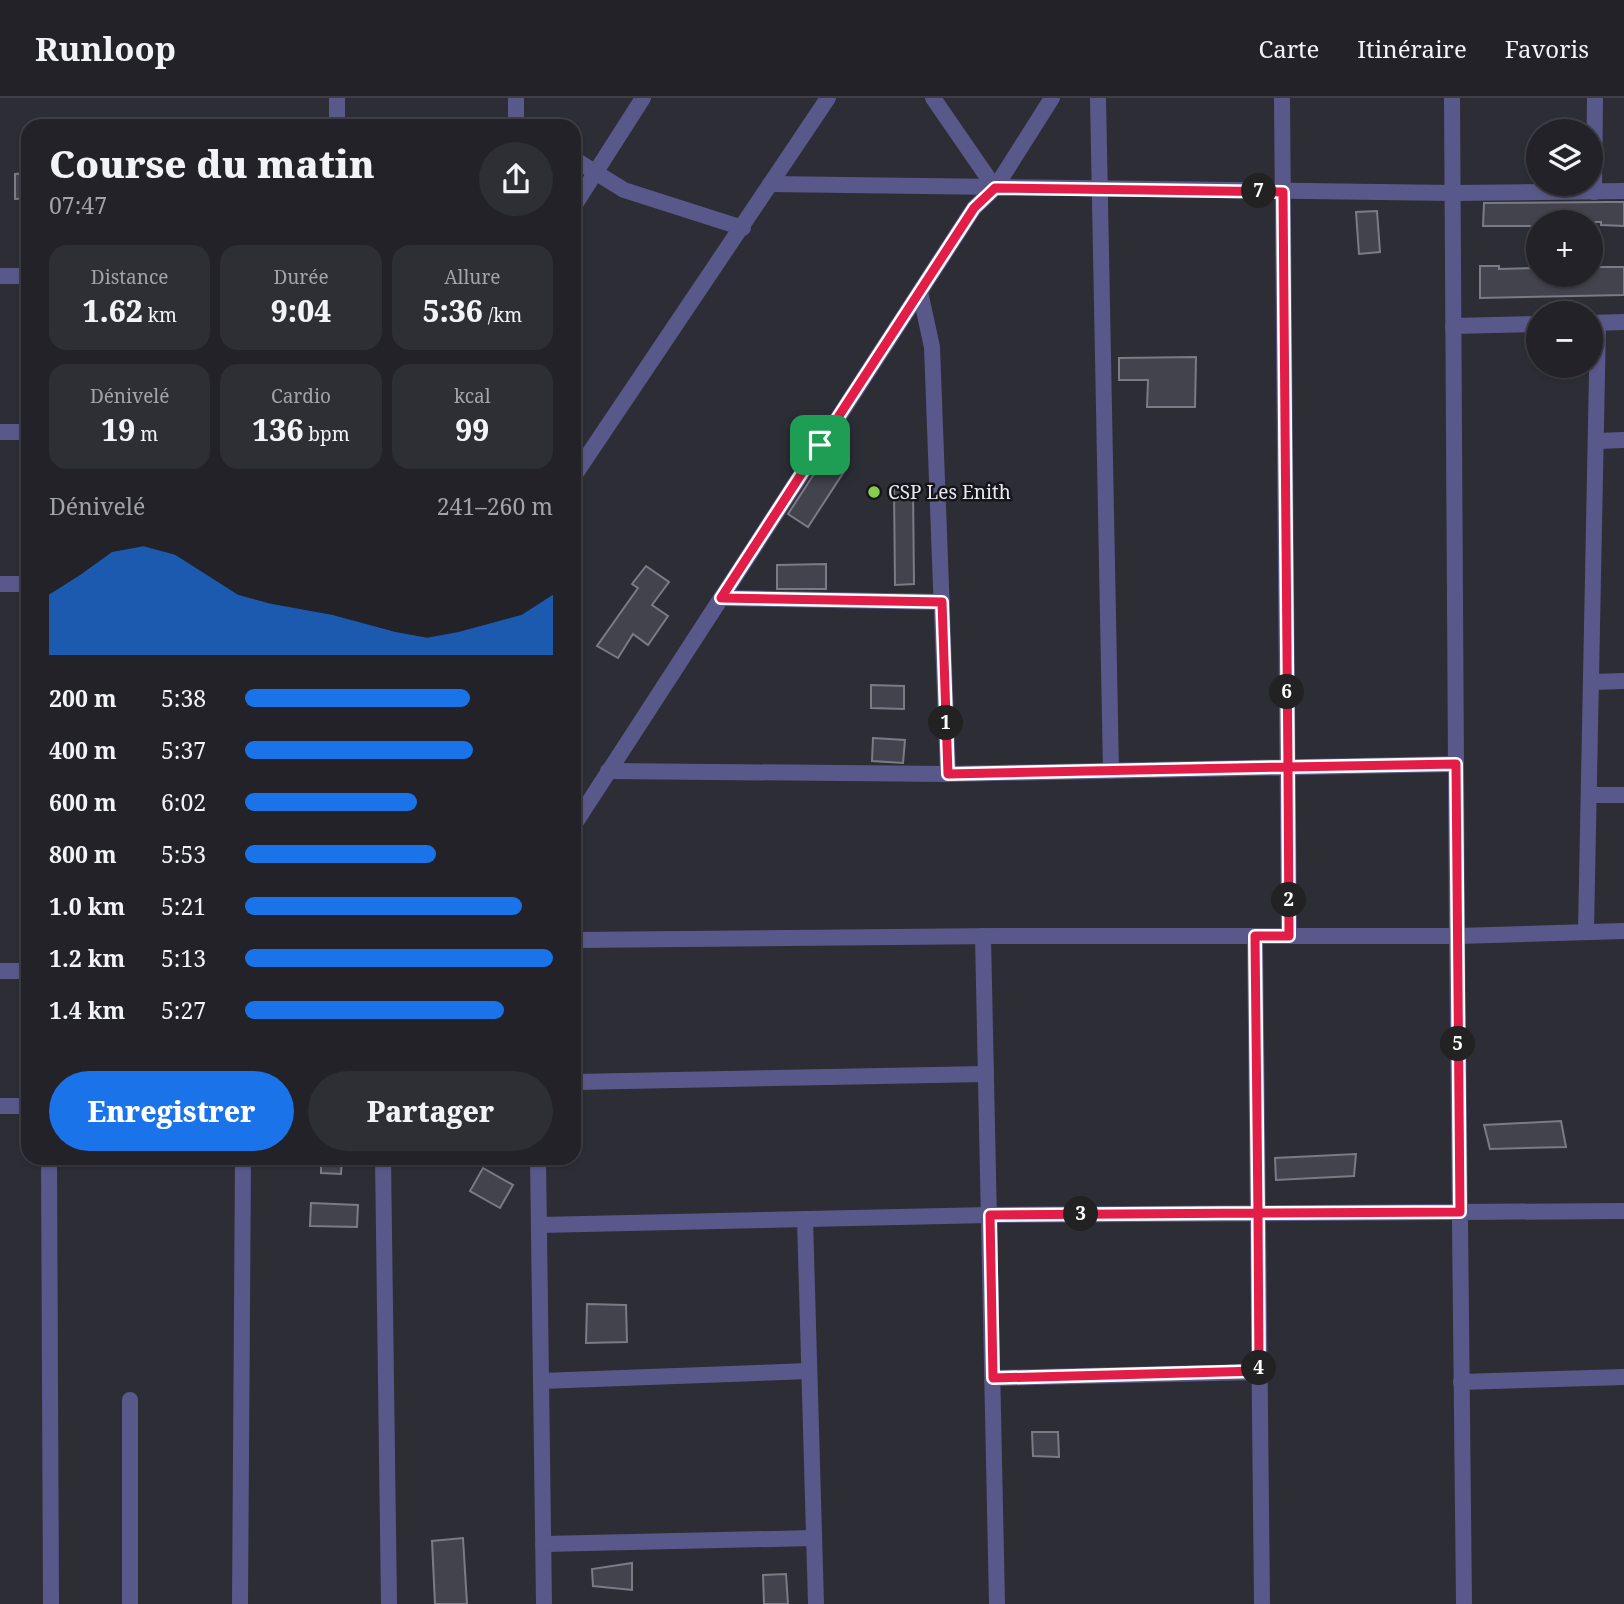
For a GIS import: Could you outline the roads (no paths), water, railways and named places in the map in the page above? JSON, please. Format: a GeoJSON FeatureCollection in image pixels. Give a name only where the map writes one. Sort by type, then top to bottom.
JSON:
{"type":"FeatureCollection","features":[{"type":"Feature","properties":{"kind":"street"},"geometry":{"type":"LineString","coordinates":[[337,98],[337,119]]}},
{"type":"Feature","properties":{"kind":"street"},"geometry":{"type":"LineString","coordinates":[[516,98],[518,119]]}},
{"type":"Feature","properties":{"kind":"street"},"geometry":{"type":"LineString","coordinates":[[581,195],[643,98]]}},
{"type":"Feature","properties":{"kind":"street"},"geometry":{"type":"LineString","coordinates":[[581,466],[828,98]]}},
{"type":"Feature","properties":{"kind":"street"},"geometry":{"type":"LineString","coordinates":[[933,98],[995,188]]}},
{"type":"Feature","properties":{"kind":"street"},"geometry":{"type":"LineString","coordinates":[[581,814],[974,208],[995,188],[1052,98]]}},
{"type":"Feature","properties":{"kind":"street"},"geometry":{"type":"LineString","coordinates":[[1098,98],[1111,771]]}},
{"type":"Feature","properties":{"kind":"street"},"geometry":{"type":"LineString","coordinates":[[1282,98],[1289,936]]}},
{"type":"Feature","properties":{"kind":"street"},"geometry":{"type":"LineString","coordinates":[[1452,98],[1464,1604]]}},
{"type":"Feature","properties":{"kind":"street"},"geometry":{"type":"LineString","coordinates":[[1595,98],[1595,119]]}},
{"type":"Feature","properties":{"kind":"street"},"geometry":{"type":"LineString","coordinates":[[581,164],[624,190],[743,228]]}},
{"type":"Feature","properties":{"kind":"street"},"geometry":{"type":"LineString","coordinates":[[770,184],[1100,190],[1526,192]]}},
{"type":"Feature","properties":{"kind":"street"},"geometry":{"type":"LineString","coordinates":[[1603,192],[1624,191]]}},
{"type":"Feature","properties":{"kind":"street"},"geometry":{"type":"LineString","coordinates":[[0,276],[21,276]]}},
{"type":"Feature","properties":{"kind":"street"},"geometry":{"type":"LineString","coordinates":[[919,292],[932,347],[948,774]]}},
{"type":"Feature","properties":{"kind":"street"},"geometry":{"type":"LineString","coordinates":[[1603,323],[1624,322]]}},
{"type":"Feature","properties":{"kind":"street"},"geometry":{"type":"LineString","coordinates":[[1453,326],[1526,324]]}},
{"type":"Feature","properties":{"kind":"street"},"geometry":{"type":"LineString","coordinates":[[1587,931],[1595,378]]}},
{"type":"Feature","properties":{"kind":"street"},"geometry":{"type":"LineString","coordinates":[[0,432],[21,432]]}},
{"type":"Feature","properties":{"kind":"street"},"geometry":{"type":"LineString","coordinates":[[1596,441],[1624,440]]}},
{"type":"Feature","properties":{"kind":"street"},"geometry":{"type":"LineString","coordinates":[[0,584],[21,584]]}},
{"type":"Feature","properties":{"kind":"street"},"geometry":{"type":"LineString","coordinates":[[721,598],[942,602]]}},
{"type":"Feature","properties":{"kind":"street"},"geometry":{"type":"LineString","coordinates":[[1591,682],[1624,681]]}},
{"type":"Feature","properties":{"kind":"street"},"geometry":{"type":"LineString","coordinates":[[608,771],[948,774],[1456,764]]}},
{"type":"Feature","properties":{"kind":"street"},"geometry":{"type":"LineString","coordinates":[[1589,795],[1624,795]]}},
{"type":"Feature","properties":{"kind":"street"},"geometry":{"type":"LineString","coordinates":[[581,940],[983,936],[1457,936],[1624,931]]}},
{"type":"Feature","properties":{"kind":"street"},"geometry":{"type":"LineString","coordinates":[[983,936],[997,1604]]}},
{"type":"Feature","properties":{"kind":"street"},"geometry":{"type":"LineString","coordinates":[[1255,936],[1262,1604]]}},
{"type":"Feature","properties":{"kind":"street"},"geometry":{"type":"LineString","coordinates":[[0,971],[21,971]]}},
{"type":"Feature","properties":{"kind":"street"},"geometry":{"type":"LineString","coordinates":[[581,1082],[986,1074]]}},
{"type":"Feature","properties":{"kind":"street"},"geometry":{"type":"LineString","coordinates":[[0,1106],[21,1106]]}},
{"type":"Feature","properties":{"kind":"street"},"geometry":{"type":"LineString","coordinates":[[49,1165],[51,1604]]}},
{"type":"Feature","properties":{"kind":"street"},"geometry":{"type":"LineString","coordinates":[[240,1604],[243,1165]]}},
{"type":"Feature","properties":{"kind":"street"},"geometry":{"type":"LineString","coordinates":[[383,1165],[390,1604]]}},
{"type":"Feature","properties":{"kind":"street"},"geometry":{"type":"LineString","coordinates":[[538,1165],[544,1604]]}},
{"type":"Feature","properties":{"kind":"street"},"geometry":{"type":"LineString","coordinates":[[539,1225],[990,1215],[1624,1211]]}},
{"type":"Feature","properties":{"kind":"street"},"geometry":{"type":"LineString","coordinates":[[805,1219],[816,1604]]}},
{"type":"Feature","properties":{"kind":"street"},"geometry":{"type":"LineString","coordinates":[[541,1381],[809,1371]]}},
{"type":"Feature","properties":{"kind":"street"},"geometry":{"type":"LineString","coordinates":[[993,1378],[1259,1371]]}},
{"type":"Feature","properties":{"kind":"street"},"geometry":{"type":"LineString","coordinates":[[1461,1382],[1624,1377]]}},
{"type":"Feature","properties":{"kind":"street"},"geometry":{"type":"LineString","coordinates":[[130,1400],[130,1604]]}},
{"type":"Feature","properties":{"kind":"street"},"geometry":{"type":"LineString","coordinates":[[543,1544],[814,1538]]}},
{"type":"Feature","properties":{"kind":"place","name":"CSP Les Enith"},"geometry":{"type":"Point","coordinates":[874,492]}}]}
